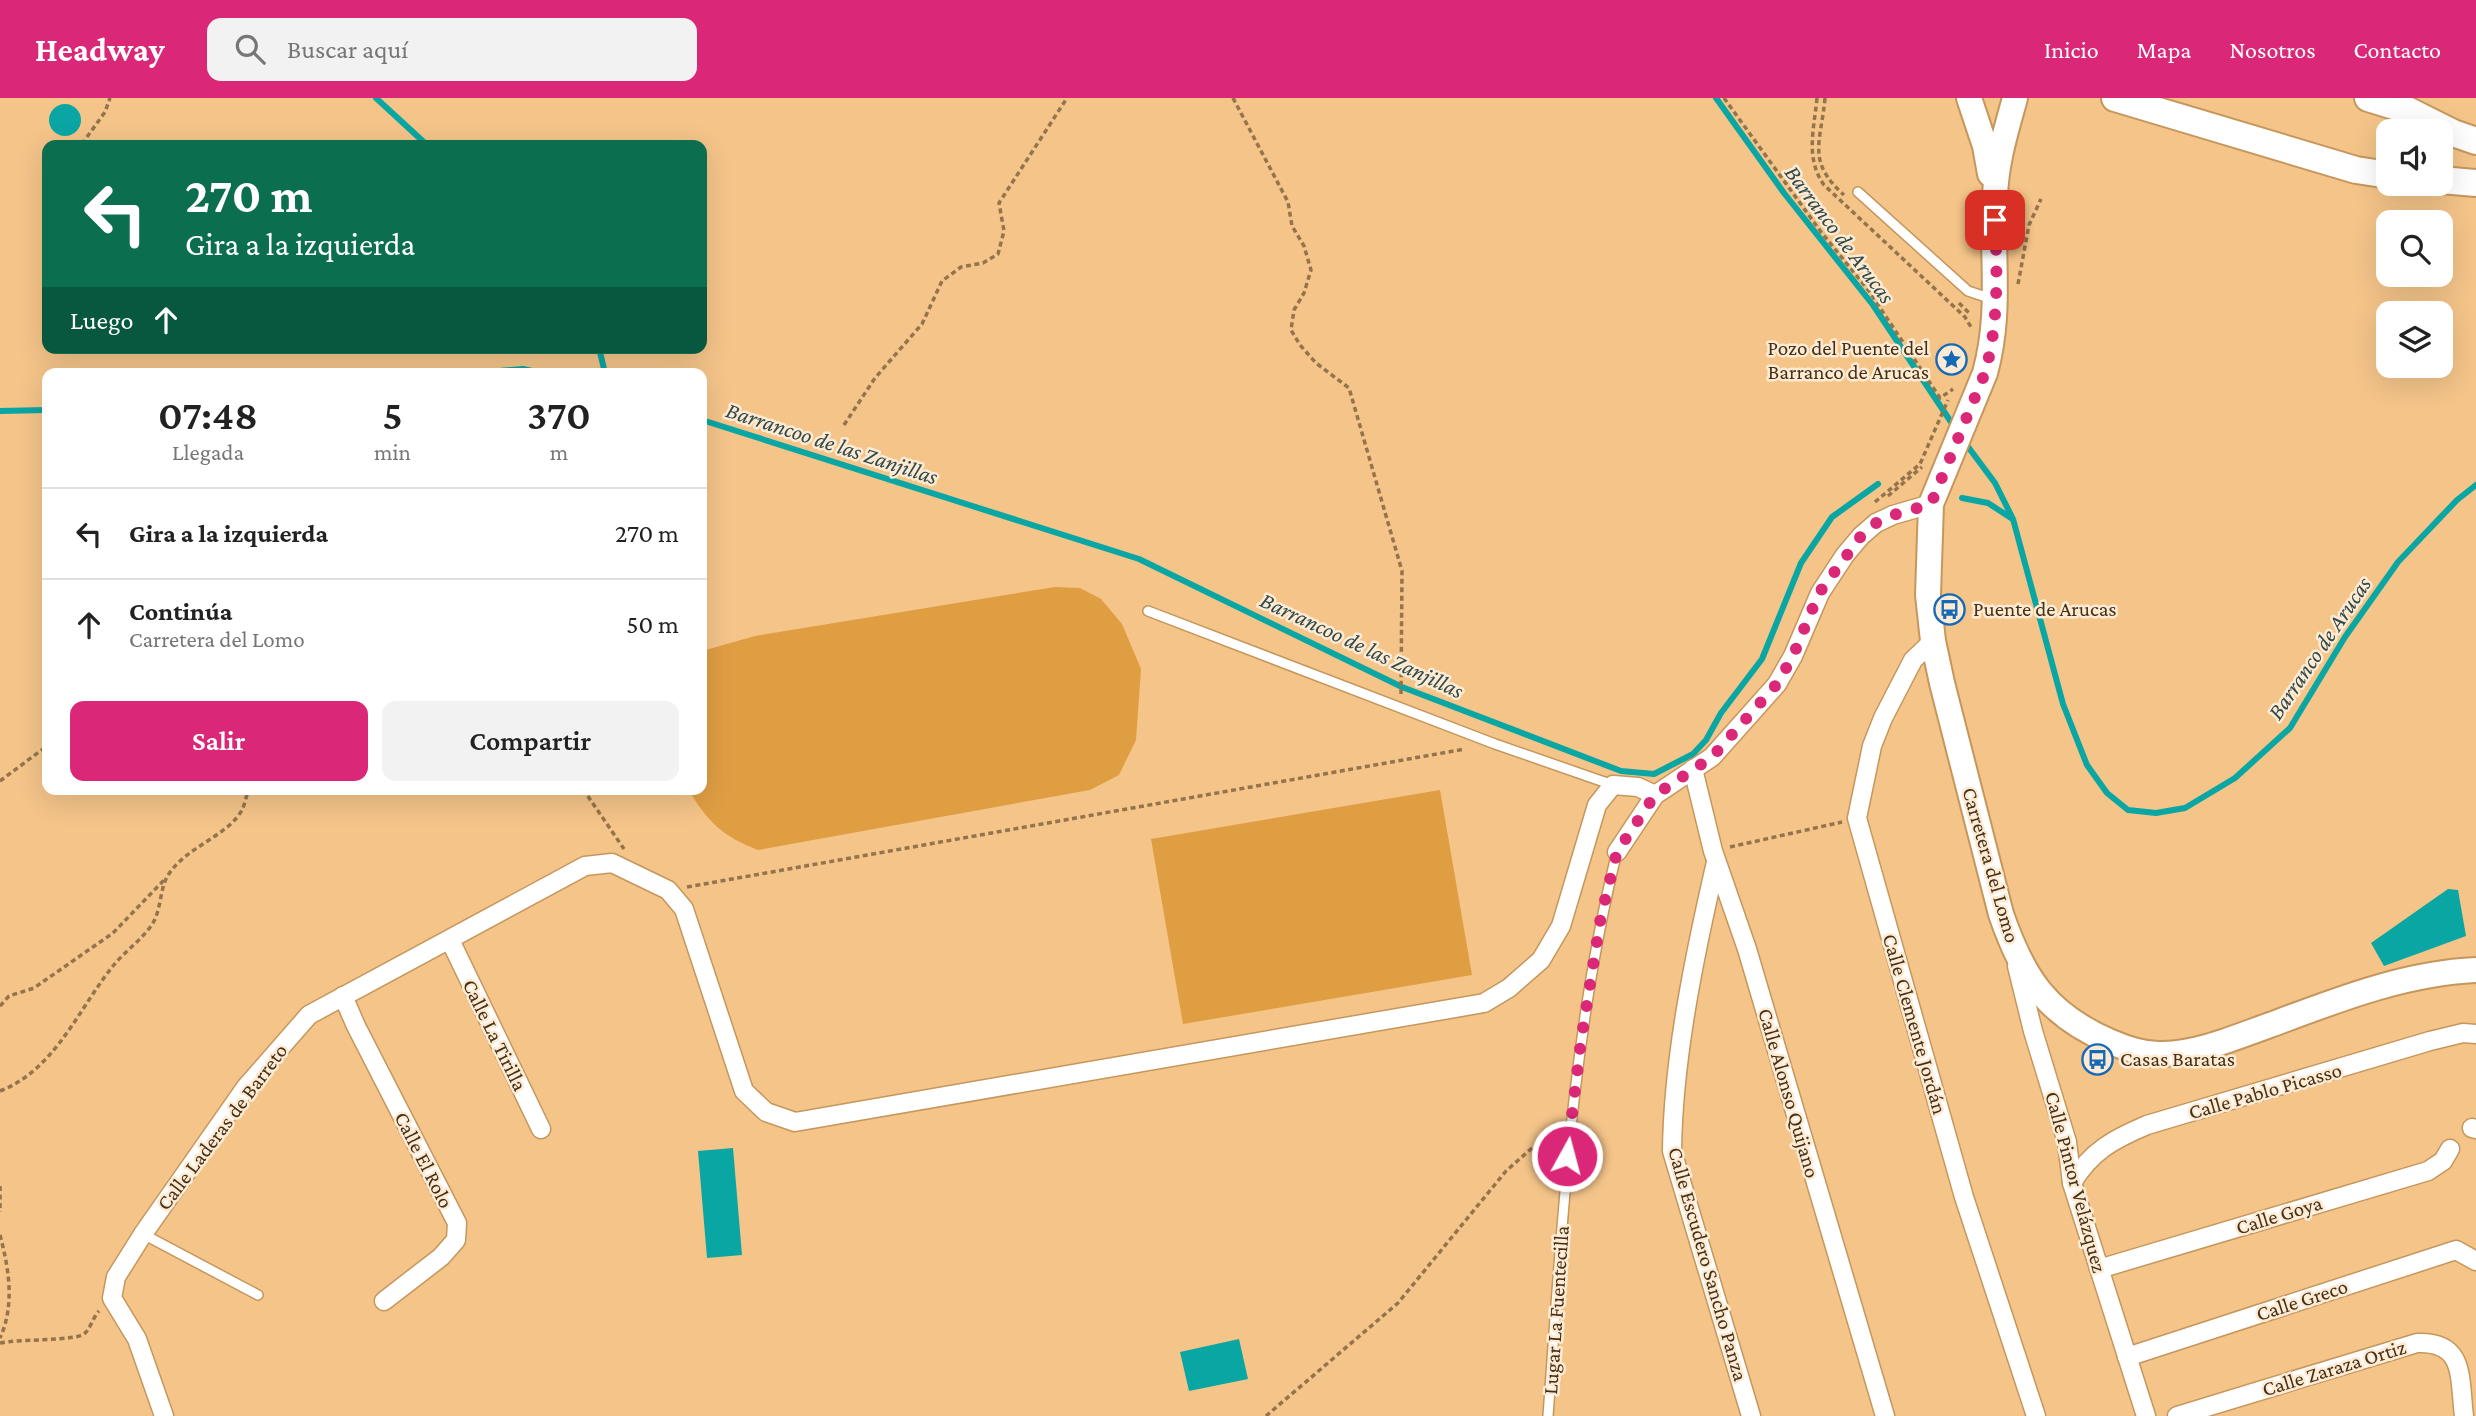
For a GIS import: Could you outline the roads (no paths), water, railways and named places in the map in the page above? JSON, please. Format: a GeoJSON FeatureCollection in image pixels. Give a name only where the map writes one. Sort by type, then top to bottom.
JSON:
{"type":"FeatureCollection","features":[{"type":"Feature","properties":{"kind":"main road"},"geometry":{"type":"LineString","coordinates":[[1969,98],[1985,146],[1994,199]]}},
{"type":"Feature","properties":{"kind":"main road"},"geometry":{"type":"LineString","coordinates":[[1997,300],[1994,199],[1999,150],[2015,98]]}},
{"type":"Feature","properties":{"kind":"main road"},"geometry":{"type":"LineString","coordinates":[[2115,98],[2356,170],[2376,173]]}},
{"type":"Feature","properties":{"kind":"main road"},"geometry":{"type":"LineString","coordinates":[[2368,98],[2407,110],[2453,133],[2476,141]]}},
{"type":"Feature","properties":{"kind":"main road"},"geometry":{"type":"LineString","coordinates":[[2453,181],[2476,183]]}},
{"type":"Feature","properties":{"kind":"main road","name":"Carretera del Lomo"},"geometry":{"type":"LineString","coordinates":[[1997,300],[1991,352],[1985,373],[1931,504],[1927,554],[1933,641],[2001,914],[2012,947],[2047,1002],[2075,1025],[2130,1050],[2161,1055],[2217,1044],[2407,979],[2445,971],[2476,970]]}},
{"type":"Feature","properties":{"kind":"street","name":"Lugar La Fuentecilla"},"geometry":{"type":"LineString","coordinates":[[1617,852],[1655,795],[1719,750],[1777,684],[1793,656],[1819,593],[1861,536],[1876,523],[1893,515],[1931,504]]}},
{"type":"Feature","properties":{"kind":"street","name":"Calle Clemente Jordán"},"geometry":{"type":"LineString","coordinates":[[1933,641],[1913,660],[1882,718],[1872,746],[1857,818],[1964,1197],[2036,1416]]}},
{"type":"Feature","properties":{"kind":"street","name":"Calle Alonso Quijano"},"geometry":{"type":"LineString","coordinates":[[1693,769],[1714,857],[1747,949],[1885,1416]]}},
{"type":"Feature","properties":{"kind":"street"},"geometry":{"type":"LineString","coordinates":[[1613,785],[1638,788],[1655,795]]}},
{"type":"Feature","properties":{"kind":"street","name":"Calle Laderas de Barreto"},"geometry":{"type":"LineString","coordinates":[[164,1416],[137,1339],[112,1298],[116,1277],[246,1087],[309,1015],[585,866],[612,863],[668,890],[684,909],[744,1091],[766,1112],[795,1122],[1484,1003],[1509,988],[1541,960],[1561,926],[1597,805],[1613,785]]}},
{"type":"Feature","properties":{"kind":"street","name":"Calle Escudero Sancho Panza"},"geometry":{"type":"LineString","coordinates":[[1714,857],[1695,953],[1672,1120],[1672,1151],[1751,1416]]}},
{"type":"Feature","properties":{"kind":"street","name":"Calle La Tirilla"},"geometry":{"type":"LineString","coordinates":[[450,940],[541,1129]]}},
{"type":"Feature","properties":{"kind":"street","name":"Calle Pintor Velázquez"},"geometry":{"type":"LineString","coordinates":[[2012,947],[2033,1031],[2067,1142],[2072,1183],[2146,1416]]}},
{"type":"Feature","properties":{"kind":"street","name":"Calle El Rolo"},"geometry":{"type":"LineString","coordinates":[[343,996],[457,1223],[456,1240],[441,1257],[384,1301]]}},
{"type":"Feature","properties":{"kind":"street","name":"Calle Pablo Picasso"},"geometry":{"type":"LineString","coordinates":[[2072,1183],[2084,1163],[2117,1138],[2147,1125],[2430,1041],[2463,1033],[2476,1034]]}},
{"type":"Feature","properties":{"kind":"street","name":"Calle Goya"},"geometry":{"type":"LineString","coordinates":[[2099,1269],[2428,1171],[2443,1161],[2450,1149]]}},
{"type":"Feature","properties":{"kind":"street","name":"Calle Greco"},"geometry":{"type":"LineString","coordinates":[[2127,1357],[2456,1250],[2476,1261]]}},
{"type":"Feature","properties":{"kind":"street","name":"Calle Zaraza Ortiz"},"geometry":{"type":"LineString","coordinates":[[2177,1416],[2417,1343],[2436,1342],[2451,1350],[2456,1360],[2466,1416]]}},
{"type":"Feature","properties":{"kind":"lane"},"geometry":{"type":"LineString","coordinates":[[1857,192],[1968,291],[1997,300]]}},
{"type":"Feature","properties":{"kind":"lane"},"geometry":{"type":"LineString","coordinates":[[1148,611],[1494,744],[1613,785]]}},
{"type":"Feature","properties":{"kind":"lane","name":"Lugar La Fuentecilla"},"geometry":{"type":"LineString","coordinates":[[1548,1416],[1572,1113],[1601,916],[1617,852]]}},
{"type":"Feature","properties":{"kind":"lane"},"geometry":{"type":"LineString","coordinates":[[143,1234],[258,1295]]}},
{"type":"Feature","properties":{"kind":"water"},"geometry":{"type":"Polygon","coordinates":[[[65,104],[76,109],[81,120],[76,131],[65,136],[54,131],[49,120],[54,109],[65,104]]]}},
{"type":"Feature","properties":{"kind":"water"},"geometry":{"type":"Polygon","coordinates":[[[2448,889],[2458,890],[2466,936],[2384,966],[2371,943],[2448,889]]]}},
{"type":"Feature","properties":{"kind":"water"},"geometry":{"type":"Polygon","coordinates":[[[733,1148],[742,1255],[707,1258],[698,1151],[733,1148]]]}},
{"type":"Feature","properties":{"kind":"water"},"geometry":{"type":"Polygon","coordinates":[[[1239,1339],[1248,1379],[1189,1391],[1180,1352],[1239,1339]]]}},
{"type":"Feature","properties":{"kind":"waterway"},"geometry":{"type":"LineString","coordinates":[[376,98],[422,140]]}},
{"type":"Feature","properties":{"kind":"waterway","name":"Barranco de Arucas"},"geometry":{"type":"LineString","coordinates":[[1716,98],[1784,193],[1873,305],[1955,428]]}},
{"type":"Feature","properties":{"kind":"waterway"},"geometry":{"type":"LineString","coordinates":[[600,354],[604,368]]}},
{"type":"Feature","properties":{"kind":"waterway","name":"Barrancoo de las Zanjillas"},"geometry":{"type":"LineString","coordinates":[[0,411],[42,410]]}},
{"type":"Feature","properties":{"kind":"waterway","name":"Barrancoo de las Zanjillas"},"geometry":{"type":"LineString","coordinates":[[707,422],[1139,559],[1402,687],[1621,771],[1654,774],[1693,754],[1706,740],[1721,713],[1762,659],[1801,563],[1832,517],[1878,484]]}},
{"type":"Feature","properties":{"kind":"waterway","name":"Barranco de Arucas"},"geometry":{"type":"LineString","coordinates":[[1963,440],[1995,483],[2013,519],[2063,704],[2087,765],[2107,793],[2128,810],[2156,813],[2185,808],[2235,778],[2290,728],[2345,637],[2398,562],[2457,500],[2476,485]]}},
{"type":"Feature","properties":{"kind":"waterway","name":"Barrancoo de las Zanjillas"},"geometry":{"type":"LineString","coordinates":[[1962,498],[1988,503],[2011,518]]}},
{"type":"Feature","properties":{"kind":"place","name":"Pozo del Puente del Barranco de Arucas"},"geometry":{"type":"Point","coordinates":[1952,360]}},
{"type":"Feature","properties":{"kind":"place","name":"Puente de Arucas"},"geometry":{"type":"Point","coordinates":[1950,609]}},
{"type":"Feature","properties":{"kind":"place","name":"Casas Baratas"},"geometry":{"type":"Point","coordinates":[2097,1059]}}]}
